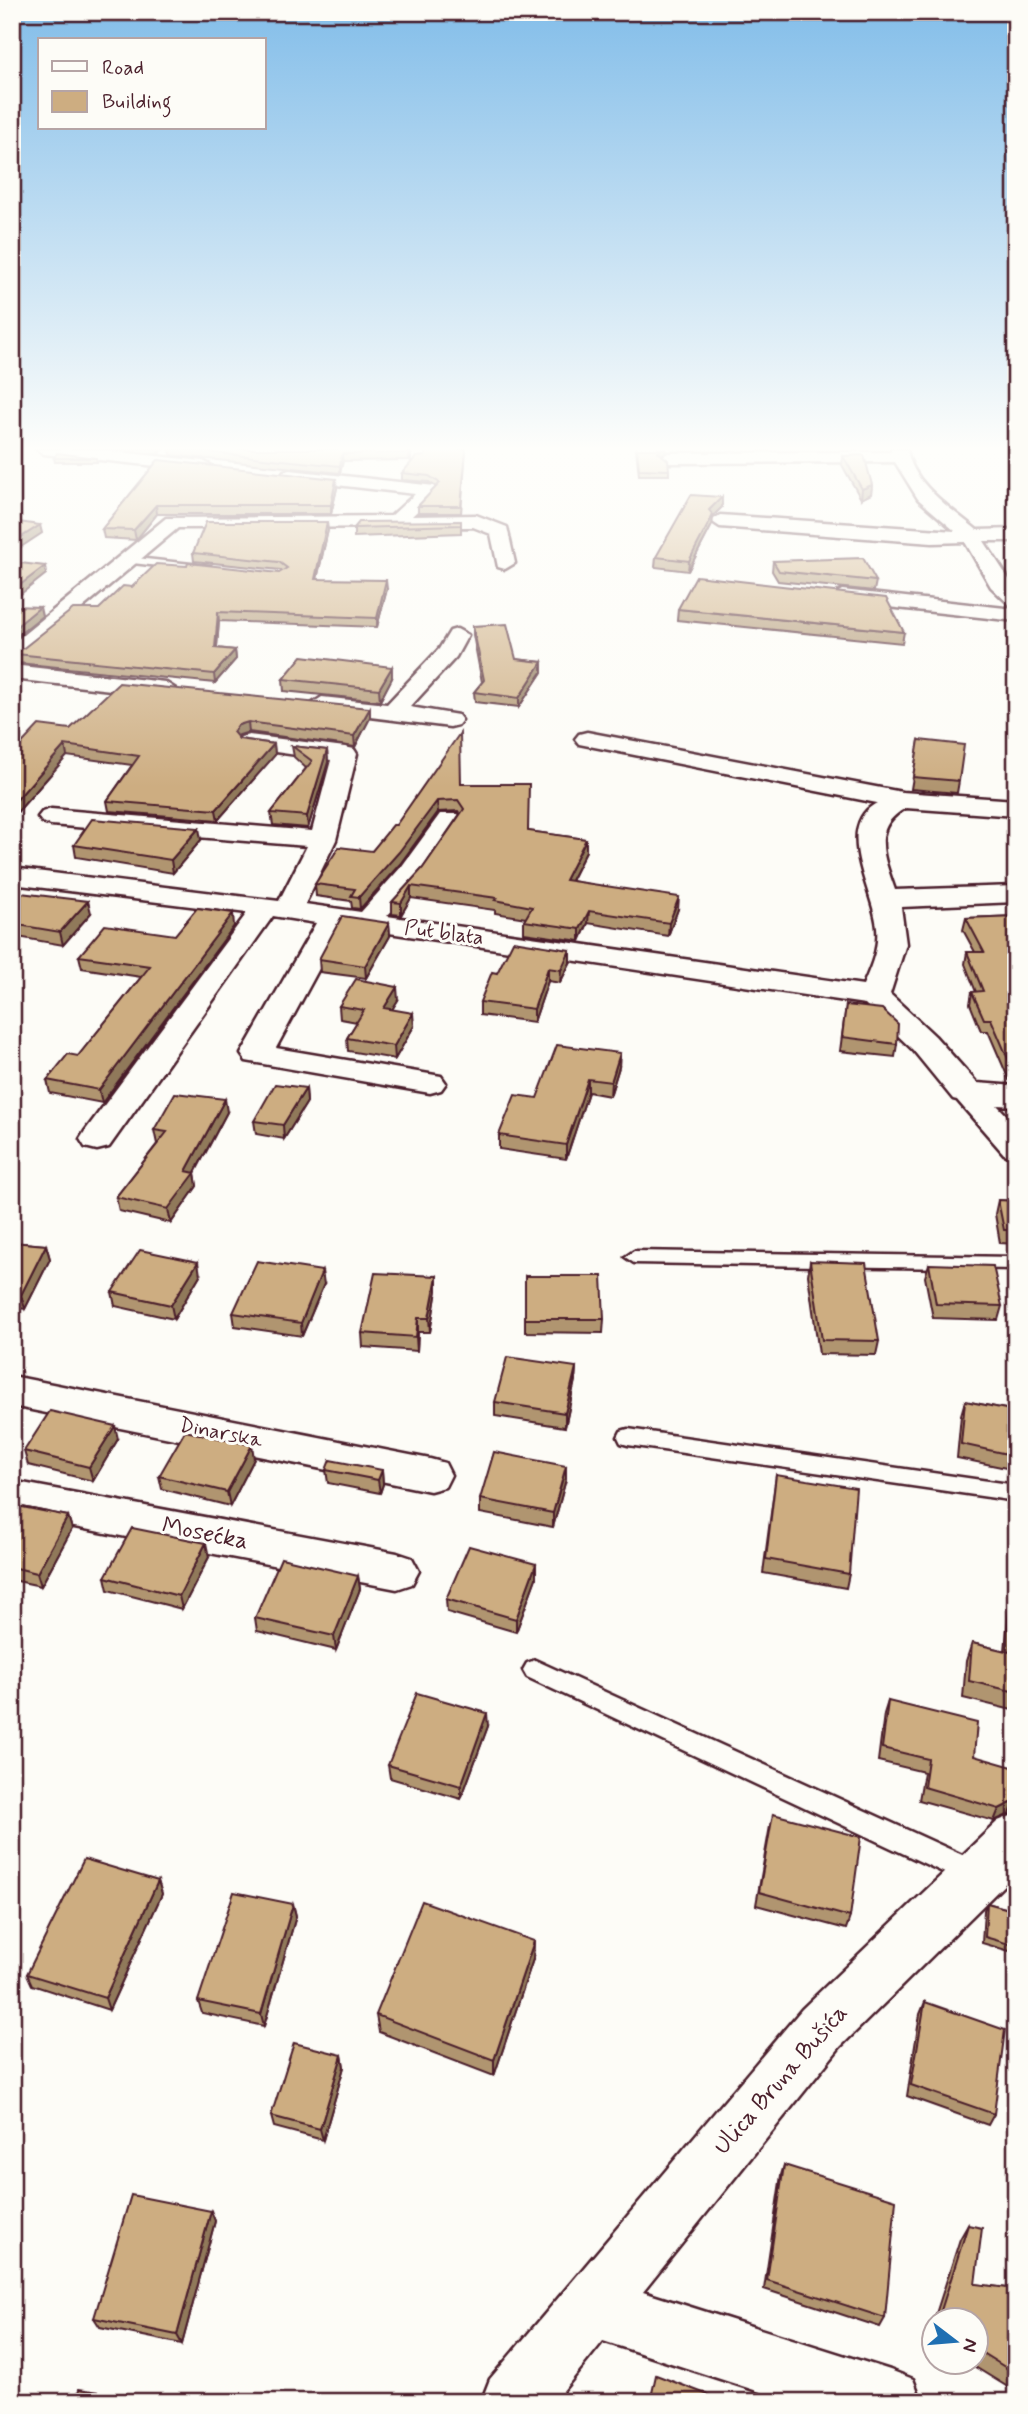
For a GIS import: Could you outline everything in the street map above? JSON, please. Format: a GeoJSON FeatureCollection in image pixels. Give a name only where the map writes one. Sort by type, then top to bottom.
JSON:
{"type":"FeatureCollection","features":[{"type":"Feature","properties":{"kind":"street"},"geometry":{"type":"LineString","coordinates":[[12,655],[125,562]]}},
{"type":"Feature","properties":{"kind":"street"},"geometry":{"type":"LineString","coordinates":[[991,562],[1007,582],[1016,603]]}},
{"type":"Feature","properties":{"kind":"street"},"geometry":{"type":"LineString","coordinates":[[826,594],[929,616],[1016,615]]}},
{"type":"Feature","properties":{"kind":"street"},"geometry":{"type":"LineString","coordinates":[[393,711],[447,652],[457,635]]}},
{"type":"Feature","properties":{"kind":"street"},"geometry":{"type":"LineString","coordinates":[[12,672],[183,690]]}},
{"type":"Feature","properties":{"kind":"street"},"geometry":{"type":"LineString","coordinates":[[301,702],[450,720]]}},
{"type":"Feature","properties":{"kind":"street"},"geometry":{"type":"LineString","coordinates":[[587,740],[902,800],[1016,808]]}},
{"type":"Feature","properties":{"kind":"street"},"geometry":{"type":"LineString","coordinates":[[97,1139],[276,909],[323,839],[345,754],[249,742]]}},
{"type":"Feature","properties":{"kind":"street"},"geometry":{"type":"LineString","coordinates":[[902,800],[885,805],[874,817],[867,838],[885,899],[892,943],[874,996],[924,1043],[964,1092],[1016,1146]]}},
{"type":"Feature","properties":{"kind":"street"},"geometry":{"type":"LineString","coordinates":[[51,817],[323,839]]}},
{"type":"Feature","properties":{"kind":"street"},"geometry":{"type":"LineString","coordinates":[[368,922],[412,872],[449,819]]}},
{"type":"Feature","properties":{"kind":"street","name":"Put blata"},"geometry":{"type":"LineString","coordinates":[[12,876],[276,909],[874,996]]}},
{"type":"Feature","properties":{"kind":"street"},"geometry":{"type":"LineString","coordinates":[[885,899],[1016,894]]}},
{"type":"Feature","properties":{"kind":"street"},"geometry":{"type":"LineString","coordinates":[[333,918],[257,1054],[430,1083]]}},
{"type":"Feature","properties":{"kind":"street"},"geometry":{"type":"LineString","coordinates":[[964,1092],[1016,1096]]}},
{"type":"Feature","properties":{"kind":"street","name":"Dinarska"},"geometry":{"type":"LineString","coordinates":[[12,1391],[430,1475]]}},
{"type":"Feature","properties":{"kind":"street","name":"Mosećka"},"geometry":{"type":"LineString","coordinates":[[12,1498],[397,1571]]}},
{"type":"Feature","properties":{"kind":"street","name":"Ulica Bruna Bušića"},"geometry":{"type":"LineString","coordinates":[[513,2402],[821,2028],[997,1857]]}},
{"type":"Feature","properties":{"kind":"street"},"geometry":{"type":"LineString","coordinates":[[592,2306],[890,2402]]}},
{"type":"Feature","properties":{"kind":"lane"},"geometry":{"type":"LineString","coordinates":[[143,562],[216,569]]}},
{"type":"Feature","properties":{"kind":"lane"},"geometry":{"type":"LineString","coordinates":[[634,1257],[1016,1263]]}},
{"type":"Feature","properties":{"kind":"lane"},"geometry":{"type":"LineString","coordinates":[[628,1437],[1016,1493]]}},
{"type":"Feature","properties":{"kind":"lane"},"geometry":{"type":"LineString","coordinates":[[535,1670],[997,1857]]}},
{"type":"Feature","properties":{"kind":"building"},"geometry":{"type":"Polygon","coordinates":[[[12,562],[45,566],[12,591],[12,562]]]}},
{"type":"Feature","properties":{"kind":"building"},"geometry":{"type":"Polygon","coordinates":[[[276,562],[319,562],[315,579],[386,580],[377,618],[218,612],[215,648],[235,650],[214,674],[16,654],[73,609],[99,609],[123,586],[132,587],[156,564],[187,566],[188,563],[279,573],[287,568],[276,562]]]}},
{"type":"Feature","properties":{"kind":"building"},"geometry":{"type":"Polygon","coordinates":[[[773,562],[865,562],[876,581],[779,571],[773,562]]]}},
{"type":"Feature","properties":{"kind":"building"},"geometry":{"type":"Polygon","coordinates":[[[696,576],[886,598],[904,632],[678,609],[696,576]]]}},
{"type":"Feature","properties":{"kind":"building"},"geometry":{"type":"Polygon","coordinates":[[[12,606],[40,607],[12,630],[12,606]]]}},
{"type":"Feature","properties":{"kind":"building"},"geometry":{"type":"Polygon","coordinates":[[[507,624],[516,659],[542,662],[519,698],[474,692],[484,680],[473,626],[507,624]]]}},
{"type":"Feature","properties":{"kind":"building"},"geometry":{"type":"Polygon","coordinates":[[[302,656],[392,667],[379,689],[283,679],[302,656]]]}},
{"type":"Feature","properties":{"kind":"building"},"geometry":{"type":"Polygon","coordinates":[[[119,683],[370,708],[354,736],[248,722],[238,725],[233,732],[239,739],[274,744],[216,810],[107,801],[139,756],[65,745],[12,805],[12,754],[39,725],[70,729],[119,683]]]}},
{"type":"Feature","properties":{"kind":"building"},"geometry":{"type":"Polygon","coordinates":[[[460,733],[461,784],[529,784],[528,831],[586,839],[565,880],[679,897],[669,923],[589,911],[580,929],[524,921],[532,907],[495,900],[497,898],[411,886],[401,903],[392,902],[423,868],[464,809],[458,800],[437,801],[399,852],[359,897],[351,896],[355,889],[315,884],[339,847],[372,851],[393,825],[396,825],[460,733]]]}},
{"type":"Feature","properties":{"kind":"building"},"geometry":{"type":"Polygon","coordinates":[[[919,740],[964,745],[959,781],[913,777],[919,740]]]}},
{"type":"Feature","properties":{"kind":"building"},"geometry":{"type":"Polygon","coordinates":[[[292,746],[327,750],[307,816],[271,813],[312,761],[292,746]]]}},
{"type":"Feature","properties":{"kind":"building"},"geometry":{"type":"Polygon","coordinates":[[[92,819],[199,828],[171,860],[74,845],[92,819]]]}},
{"type":"Feature","properties":{"kind":"building"},"geometry":{"type":"Polygon","coordinates":[[[12,892],[88,901],[60,932],[12,924],[12,892]]]}},
{"type":"Feature","properties":{"kind":"building"},"geometry":{"type":"Polygon","coordinates":[[[197,908],[233,913],[99,1090],[47,1080],[68,1054],[78,1056],[150,966],[79,956],[105,925],[175,935],[197,908]]]}},
{"type":"Feature","properties":{"kind":"building"},"geometry":{"type":"Polygon","coordinates":[[[342,916],[389,923],[365,966],[319,959],[342,916]]]}},
{"type":"Feature","properties":{"kind":"building"},"geometry":{"type":"Polygon","coordinates":[[[1016,916],[1016,1067],[1012,1068],[991,1019],[984,1019],[972,992],[983,991],[967,952],[984,952],[966,918],[1016,916]]]}},
{"type":"Feature","properties":{"kind":"building"},"geometry":{"type":"Polygon","coordinates":[[[513,941],[570,950],[561,970],[548,968],[534,1009],[480,1002],[492,972],[497,973],[513,941]]]}},
{"type":"Feature","properties":{"kind":"building"},"geometry":{"type":"Polygon","coordinates":[[[356,979],[397,987],[384,1008],[413,1013],[394,1046],[347,1038],[364,1010],[339,1006],[356,979]]]}},
{"type":"Feature","properties":{"kind":"building"},"geometry":{"type":"Polygon","coordinates":[[[846,1005],[882,1009],[898,1024],[897,1044],[842,1037],[846,1005]]]}},
{"type":"Feature","properties":{"kind":"building"},"geometry":{"type":"Polygon","coordinates":[[[557,1045],[620,1053],[611,1082],[588,1079],[566,1145],[499,1135],[515,1095],[537,1098],[557,1045]]]}},
{"type":"Feature","properties":{"kind":"building"},"geometry":{"type":"Polygon","coordinates":[[[275,1084],[306,1088],[283,1125],[254,1121],[275,1084]]]}},
{"type":"Feature","properties":{"kind":"building"},"geometry":{"type":"Polygon","coordinates":[[[175,1093],[225,1099],[186,1171],[195,1173],[168,1209],[116,1197],[167,1132],[154,1130],[175,1093]]]}},
{"type":"Feature","properties":{"kind":"building"},"geometry":{"type":"Polygon","coordinates":[[[998,1200],[1016,1201],[1016,1230],[1004,1230],[998,1200]]]}},
{"type":"Feature","properties":{"kind":"building"},"geometry":{"type":"Polygon","coordinates":[[[12,1242],[46,1245],[21,1295],[12,1294],[12,1242]]]}},
{"type":"Feature","properties":{"kind":"building"},"geometry":{"type":"Polygon","coordinates":[[[140,1250],[198,1262],[171,1305],[112,1292],[140,1250]]]}},
{"type":"Feature","properties":{"kind":"building"},"geometry":{"type":"Polygon","coordinates":[[[257,1261],[322,1271],[301,1323],[233,1313],[257,1261]]]}},
{"type":"Feature","properties":{"kind":"building"},"geometry":{"type":"Polygon","coordinates":[[[810,1261],[866,1263],[879,1341],[822,1340],[810,1261]]]}},
{"type":"Feature","properties":{"kind":"building"},"geometry":{"type":"Polygon","coordinates":[[[929,1264],[993,1266],[1002,1306],[936,1304],[929,1264]]]}},
{"type":"Feature","properties":{"kind":"building"},"geometry":{"type":"Polygon","coordinates":[[[375,1273],[437,1276],[429,1318],[418,1318],[416,1337],[362,1333],[375,1273]]]}},
{"type":"Feature","properties":{"kind":"building"},"geometry":{"type":"Polygon","coordinates":[[[525,1276],[602,1276],[604,1319],[525,1319],[525,1276]]]}},
{"type":"Feature","properties":{"kind":"building"},"geometry":{"type":"Polygon","coordinates":[[[507,1357],[576,1367],[565,1413],[495,1402],[507,1357]]]}},
{"type":"Feature","properties":{"kind":"building"},"geometry":{"type":"Polygon","coordinates":[[[965,1401],[1016,1411],[1016,1456],[961,1444],[965,1401]]]}},
{"type":"Feature","properties":{"kind":"building"},"geometry":{"type":"Polygon","coordinates":[[[50,1411],[115,1426],[89,1467],[24,1451],[50,1411]]]}},
{"type":"Feature","properties":{"kind":"building"},"geometry":{"type":"Polygon","coordinates":[[[185,1431],[252,1445],[227,1492],[159,1476],[185,1431]]]}},
{"type":"Feature","properties":{"kind":"building"},"geometry":{"type":"Polygon","coordinates":[[[494,1452],[566,1466],[553,1513],[480,1499],[494,1452]]]}},
{"type":"Feature","properties":{"kind":"building"},"geometry":{"type":"Polygon","coordinates":[[[330,1460],[382,1470],[378,1480],[326,1470],[330,1460]]]}},
{"type":"Feature","properties":{"kind":"building"},"geometry":{"type":"Polygon","coordinates":[[[776,1475],[856,1488],[849,1574],[766,1559],[776,1475]]]}},
{"type":"Feature","properties":{"kind":"building"},"geometry":{"type":"Polygon","coordinates":[[[12,1505],[68,1516],[37,1573],[12,1567],[12,1505]]]}},
{"type":"Feature","properties":{"kind":"building"},"geometry":{"type":"Polygon","coordinates":[[[132,1528],[206,1543],[179,1596],[105,1577],[132,1528]]]}},
{"type":"Feature","properties":{"kind":"building"},"geometry":{"type":"Polygon","coordinates":[[[469,1546],[536,1564],[516,1619],[446,1599],[469,1546]]]}},
{"type":"Feature","properties":{"kind":"building"},"geometry":{"type":"Polygon","coordinates":[[[281,1558],[358,1576],[334,1636],[255,1618],[281,1558]]]}},
{"type":"Feature","properties":{"kind":"building"},"geometry":{"type":"Polygon","coordinates":[[[1016,1586],[1016,1692],[969,1681],[972,1643],[1010,1652],[1016,1586]]]}},
{"type":"Feature","properties":{"kind":"building"},"geometry":{"type":"Polygon","coordinates":[[[417,1693],[487,1713],[461,1786],[388,1765],[417,1693]]]}},
{"type":"Feature","properties":{"kind":"building"},"geometry":{"type":"Polygon","coordinates":[[[888,1701],[977,1723],[974,1756],[1016,1768],[1015,1801],[999,1809],[924,1787],[928,1759],[882,1748],[888,1701]]]}},
{"type":"Feature","properties":{"kind":"building"},"geometry":{"type":"Polygon","coordinates":[[[773,1814],[861,1837],[850,1917],[759,1892],[773,1814]]]}},
{"type":"Feature","properties":{"kind":"building"},"geometry":{"type":"Polygon","coordinates":[[[84,1859],[158,1881],[105,1998],[27,1974],[84,1859]]]}},
{"type":"Feature","properties":{"kind":"building"},"geometry":{"type":"Polygon","coordinates":[[[234,1892],[293,1904],[261,2014],[198,2001],[234,1892]]]}},
{"type":"Feature","properties":{"kind":"building"},"geometry":{"type":"Polygon","coordinates":[[[422,1901],[534,1941],[494,2060],[376,2015],[422,1901]]]}},
{"type":"Feature","properties":{"kind":"building"},"geometry":{"type":"Polygon","coordinates":[[[987,1903],[1016,1911],[1016,1946],[985,1937],[987,1903]]]}},
{"type":"Feature","properties":{"kind":"building"},"geometry":{"type":"Polygon","coordinates":[[[925,2002],[1005,2030],[994,2114],[911,2085],[925,2002]]]}},
{"type":"Feature","properties":{"kind":"building"},"geometry":{"type":"Polygon","coordinates":[[[294,2043],[342,2055],[320,2129],[271,2116],[294,2043]]]}},
{"type":"Feature","properties":{"kind":"building"},"geometry":{"type":"Polygon","coordinates":[[[784,2165],[896,2200],[885,2318],[767,2280],[784,2165]]]}},
{"type":"Feature","properties":{"kind":"building"},"geometry":{"type":"Polygon","coordinates":[[[131,2195],[211,2211],[177,2335],[94,2318],[131,2195]]]}},
{"type":"Feature","properties":{"kind":"building"},"geometry":{"type":"Polygon","coordinates":[[[968,2225],[982,2228],[975,2284],[1016,2289],[1016,2374],[990,2358],[990,2306],[942,2306],[968,2225]]]}},
{"type":"Feature","properties":{"kind":"building"},"geometry":{"type":"Polygon","coordinates":[[[656,2375],[727,2402],[650,2402],[656,2375]]]}},
{"type":"Feature","properties":{"kind":"building"},"geometry":{"type":"Polygon","coordinates":[[[79,2389],[160,2401],[76,2402],[79,2389]]]}}]}
